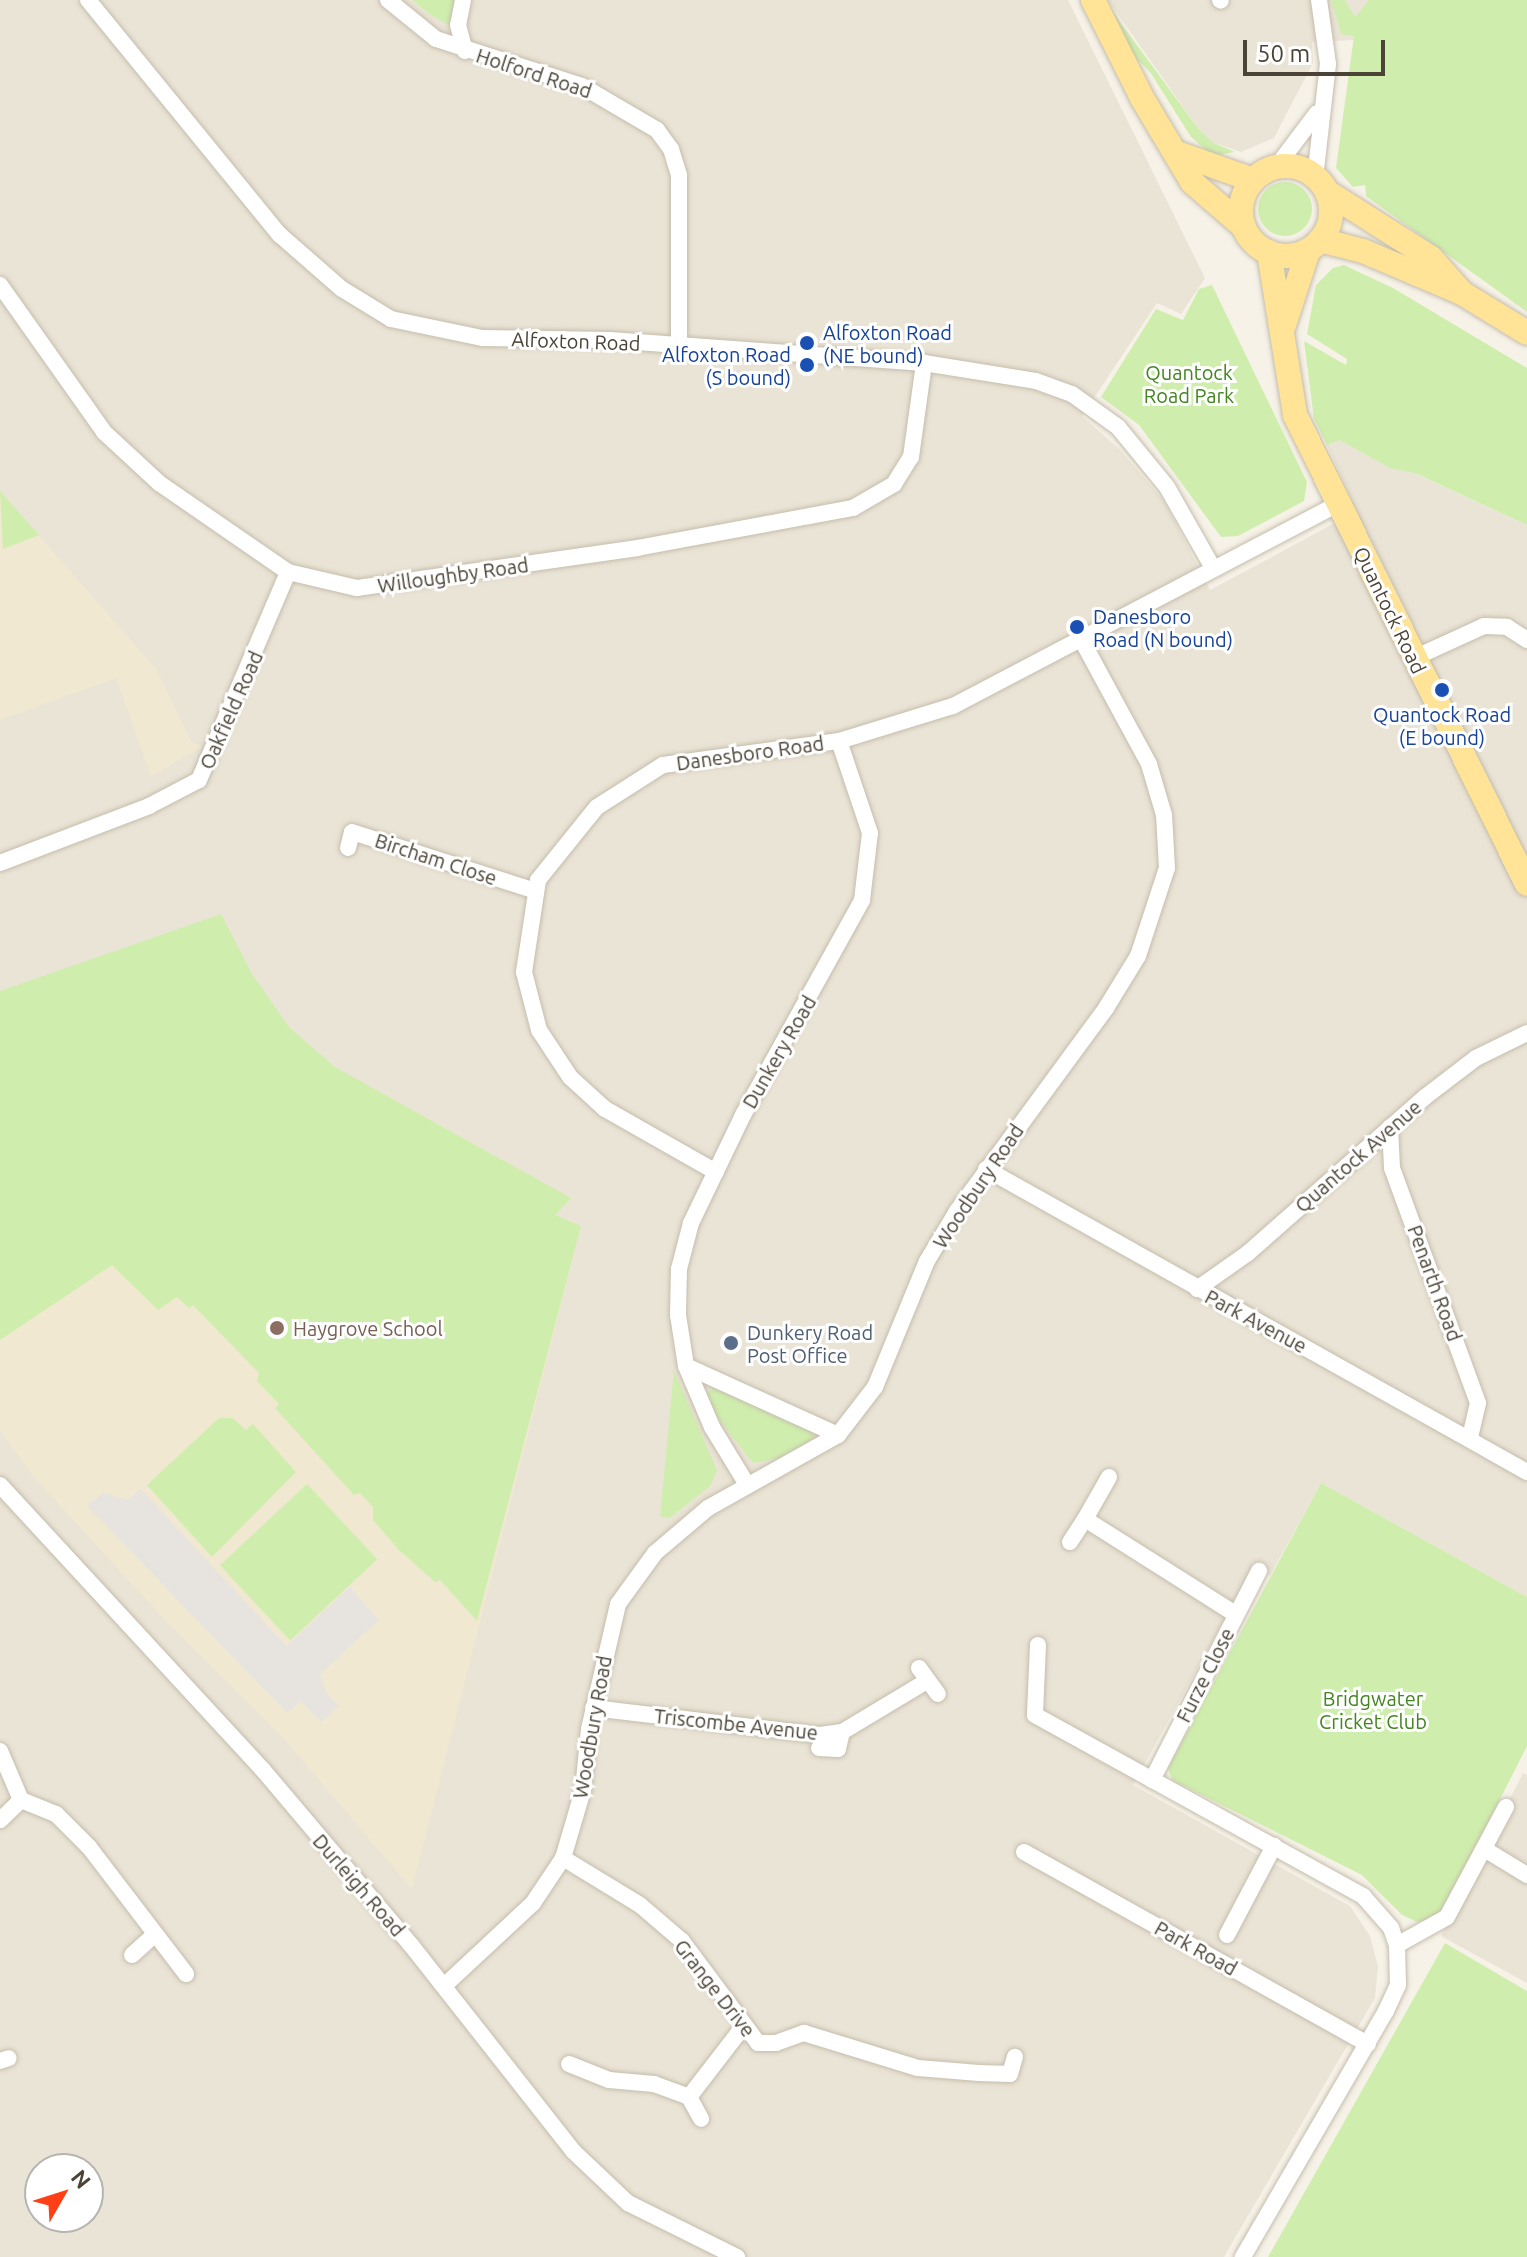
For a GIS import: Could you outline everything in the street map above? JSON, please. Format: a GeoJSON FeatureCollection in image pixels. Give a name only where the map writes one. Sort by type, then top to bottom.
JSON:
{"type":"FeatureCollection","features":[{"type":"Feature","properties":{"kind":"main road"},"geometry":{"type":"LineString","coordinates":[[1093,0],[1142,98],[1203,194],[1269,252],[1292,257],[1314,246],[1363,251],[1462,293],[1527,333]]}},
{"type":"Feature","properties":{"kind":"main road"},"geometry":{"type":"LineString","coordinates":[[1180,154],[1253,180]]}},
{"type":"Feature","properties":{"kind":"main road"},"geometry":{"type":"LineString","coordinates":[[1244,227],[1241,206],[1253,180],[1277,166],[1296,166],[1431,258],[1462,293]]}},
{"type":"Feature","properties":{"kind":"main road"},"geometry":{"type":"LineString","coordinates":[[1314,246],[1331,214],[1321,185]]}},
{"type":"Feature","properties":{"kind":"main road","name":"Quantock Road"},"geometry":{"type":"LineString","coordinates":[[1283,327],[1314,246]]}},
{"type":"Feature","properties":{"kind":"main road","name":"Quantock Road"},"geometry":{"type":"LineString","coordinates":[[1269,252],[1295,415],[1527,884]]}},
{"type":"Feature","properties":{"kind":"street","name":"Alfoxton Road"},"geometry":{"type":"LineString","coordinates":[[88,0],[280,235],[315,268],[373,309],[411,326],[482,338],[679,345],[924,363],[998,372],[1072,394],[1118,427],[1167,487],[1213,568]]}},
{"type":"Feature","properties":{"kind":"street","name":"Holford Road"},"geometry":{"type":"LineString","coordinates":[[388,0],[413,25],[465,51],[582,86],[639,116],[671,149],[681,206],[679,345]]}},
{"type":"Feature","properties":{"kind":"street"},"geometry":{"type":"LineString","coordinates":[[463,0],[458,25],[465,51]]}},
{"type":"Feature","properties":{"kind":"street"},"geometry":{"type":"LineString","coordinates":[[1319,0],[1328,64],[1319,111],[1321,185]]}},
{"type":"Feature","properties":{"kind":"street"},"geometry":{"type":"LineString","coordinates":[[1277,166],[1319,111]]}},
{"type":"Feature","properties":{"kind":"street","name":"Willoughby Road"},"geometry":{"type":"LineString","coordinates":[[0,285],[104,432],[159,483],[288,572],[357,588],[390,587],[853,508],[894,484],[911,457],[924,363]]}},
{"type":"Feature","properties":{"kind":"street","name":"Danesboro Road"},"geometry":{"type":"LineString","coordinates":[[716,1172],[605,1109],[570,1077],[539,1030],[524,972],[538,880],[597,807],[663,765],[839,741],[953,706],[1338,504]]}},
{"type":"Feature","properties":{"kind":"street","name":"Oakfield Road"},"geometry":{"type":"LineString","coordinates":[[0,863],[149,806],[199,780],[288,572]]}},
{"type":"Feature","properties":{"kind":"street"},"geometry":{"type":"LineString","coordinates":[[1414,658],[1484,626],[1507,627],[1527,640]]}},
{"type":"Feature","properties":{"kind":"street","name":"Woodbury Road"},"geometry":{"type":"LineString","coordinates":[[444,1986],[533,1903],[563,1858],[583,1790],[593,1708],[618,1604],[655,1553],[746,1483],[838,1435],[875,1387],[927,1261],[986,1169],[1106,1008],[1138,956],[1167,868],[1164,815],[1149,764],[1081,639]]}},
{"type":"Feature","properties":{"kind":"street","name":"Dunkery Road"},"geometry":{"type":"LineString","coordinates":[[746,1483],[712,1427],[686,1366],[678,1315],[679,1269],[691,1223],[716,1172],[862,900],[870,833],[839,741]]}},
{"type":"Feature","properties":{"kind":"street","name":"Bircham Close"},"geometry":{"type":"LineString","coordinates":[[348,848],[352,832],[536,891]]}},
{"type":"Feature","properties":{"kind":"street","name":"Quantock Avenue"},"geometry":{"type":"LineString","coordinates":[[1197,1289],[1248,1253],[1390,1127],[1476,1058],[1527,1033]]}},
{"type":"Feature","properties":{"kind":"street","name":"Penarth Road"},"geometry":{"type":"LineString","coordinates":[[1390,1127],[1392,1168],[1478,1403],[1470,1439]]}},
{"type":"Feature","properties":{"kind":"street","name":"Park Avenue"},"geometry":{"type":"LineString","coordinates":[[986,1169],[1527,1472]]}},
{"type":"Feature","properties":{"kind":"street"},"geometry":{"type":"LineString","coordinates":[[686,1366],[838,1435]]}},
{"type":"Feature","properties":{"kind":"street"},"geometry":{"type":"LineString","coordinates":[[1070,1542],[1109,1477]]}},
{"type":"Feature","properties":{"kind":"street","name":"Durleigh Road"},"geometry":{"type":"LineString","coordinates":[[3,1496],[263,1770],[444,1986],[546,2120],[599,2179],[628,2203],[737,2257]]}},
{"type":"Feature","properties":{"kind":"street"},"geometry":{"type":"LineString","coordinates":[[1085,1519],[1235,1614]]}},
{"type":"Feature","properties":{"kind":"street","name":"Furze Close"},"geometry":{"type":"LineString","coordinates":[[1152,1780],[1259,1571]]}},
{"type":"Feature","properties":{"kind":"street"},"geometry":{"type":"LineString","coordinates":[[1038,1645],[1035,1715],[1363,1896],[1391,1928],[1397,1945],[1398,1985],[1368,2044],[1243,2257]]}},
{"type":"Feature","properties":{"kind":"street"},"geometry":{"type":"LineString","coordinates":[[842,1732],[928,1681]]}},
{"type":"Feature","properties":{"kind":"street","name":"Triscombe Avenue"},"geometry":{"type":"LineString","coordinates":[[593,1708],[805,1733],[842,1732],[838,1749],[819,1748]]}},
{"type":"Feature","properties":{"kind":"street"},"geometry":{"type":"LineString","coordinates":[[0,1751],[21,1800],[56,1814],[186,1974]]}},
{"type":"Feature","properties":{"kind":"street"},"geometry":{"type":"LineString","coordinates":[[0,1820],[21,1800]]}},
{"type":"Feature","properties":{"kind":"street"},"geometry":{"type":"LineString","coordinates":[[1397,1945],[1447,1917],[1486,1850],[1506,1807]]}},
{"type":"Feature","properties":{"kind":"street"},"geometry":{"type":"LineString","coordinates":[[1227,1935],[1274,1846]]}},
{"type":"Feature","properties":{"kind":"street"},"geometry":{"type":"LineString","coordinates":[[1486,1850],[1527,1875]]}},
{"type":"Feature","properties":{"kind":"street","name":"Park Road"},"geometry":{"type":"LineString","coordinates":[[1024,1852],[1368,2044]]}},
{"type":"Feature","properties":{"kind":"street","name":"Grange Drive"},"geometry":{"type":"LineString","coordinates":[[563,1858],[640,1905],[682,1941],[743,2027],[758,2043],[776,2043],[804,2033],[822,2035],[918,2068],[1010,2074],[1015,2057]]}},
{"type":"Feature","properties":{"kind":"street"},"geometry":{"type":"LineString","coordinates":[[1224,1899],[1239,1909]]}},
{"type":"Feature","properties":{"kind":"street"},"geometry":{"type":"LineString","coordinates":[[132,1955],[155,1934]]}},
{"type":"Feature","properties":{"kind":"street"},"geometry":{"type":"LineString","coordinates":[[689,2097],[743,2027]]}},
{"type":"Feature","properties":{"kind":"street"},"geometry":{"type":"LineString","coordinates":[[569,2064],[609,2080],[654,2084],[689,2097],[701,2119]]}},
{"type":"Feature","properties":{"kind":"shaded area"},"geometry":{"type":"Polygon","coordinates":[[[0,0],[1068,0],[1205,278],[1181,314],[1157,303],[1082,416],[1119,449],[1165,502],[1210,590],[1357,511],[1327,445],[1340,439],[1391,468],[1416,474],[1527,525],[1527,1597],[1321,1483],[1270,1576],[1253,1567],[1133,1785],[1350,1906],[1370,1936],[1378,1967],[1375,1998],[1224,2257],[0,2257],[0,0]]]}},
{"type":"Feature","properties":{"kind":"shaded area"},"geometry":{"type":"Polygon","coordinates":[[[1108,0],[1378,0],[1354,40],[1312,42],[1313,63],[1274,138],[1241,152],[1212,142],[1197,127],[1108,0]]]}},
{"type":"Feature","properties":{"kind":"shaded area"},"geometry":{"type":"Polygon","coordinates":[[[0,491],[156,669],[191,741],[202,747],[151,776],[116,678],[0,720],[0,491]]]}},
{"type":"Feature","properties":{"kind":"shaded area","name":"Haygrove School"},"geometry":{"type":"Polygon","coordinates":[[[252,974],[289,1027],[335,1067],[571,1198],[555,1215],[581,1226],[412,1889],[280,1734],[166,1621],[32,1475],[0,1430],[0,992],[252,974]]]}},
{"type":"Feature","properties":{"kind":"shaded area"},"geometry":{"type":"Polygon","coordinates":[[[141,1489],[286,1646],[350,1587],[379,1620],[320,1674],[327,1694],[339,1706],[321,1722],[301,1701],[287,1713],[87,1506],[103,1493],[128,1500],[141,1489]]]}},
{"type":"Feature","properties":{"kind":"shaded area"},"geometry":{"type":"Polygon","coordinates":[[[1523,1773],[1527,1775],[1527,1983],[1441,1936],[1523,1773]]]}},
{"type":"Feature","properties":{"kind":"green space"},"geometry":{"type":"Polygon","coordinates":[[[412,0],[455,0],[454,28],[431,15],[412,0]]]}},
{"type":"Feature","properties":{"kind":"green space"},"geometry":{"type":"Polygon","coordinates":[[[1104,0],[1197,127],[1212,142],[1235,152],[1213,156],[1191,137],[1150,72],[1130,52],[1104,0]]]}},
{"type":"Feature","properties":{"kind":"green space"},"geometry":{"type":"Polygon","coordinates":[[[1331,0],[1345,0],[1355,17],[1369,0],[1527,0],[1527,312],[1366,196],[1365,185],[1353,187],[1336,168],[1354,36],[1341,34],[1331,0]]]}},
{"type":"Feature","properties":{"kind":"green space"},"geometry":{"type":"Polygon","coordinates":[[[1285,182],[1304,190],[1312,209],[1304,228],[1285,236],[1266,228],[1258,209],[1266,190],[1285,182]]]}},
{"type":"Feature","properties":{"kind":"green space"},"geometry":{"type":"Polygon","coordinates":[[[1344,265],[1393,288],[1527,368],[1527,525],[1417,474],[1390,468],[1340,440],[1327,445],[1314,419],[1304,341],[1346,365],[1347,359],[1307,334],[1316,285],[1333,268],[1344,265]]]}},
{"type":"Feature","properties":{"kind":"green space","name":"Quantock Road Park"},"geometry":{"type":"Polygon","coordinates":[[[1212,285],[1307,482],[1304,501],[1238,536],[1221,537],[1139,425],[1101,397],[1156,309],[1183,320],[1199,289],[1212,285]]]}},
{"type":"Feature","properties":{"kind":"green space"},"geometry":{"type":"Polygon","coordinates":[[[0,491],[39,535],[3,549],[0,491]]]}},
{"type":"Feature","properties":{"kind":"green space","name":"Haygrove School"},"geometry":{"type":"Polygon","coordinates":[[[221,914],[252,974],[289,1027],[335,1067],[571,1198],[555,1215],[581,1226],[477,1621],[440,1580],[435,1582],[399,1550],[373,1520],[373,1507],[360,1493],[354,1495],[275,1408],[279,1404],[257,1381],[259,1373],[193,1305],[189,1308],[177,1297],[158,1310],[112,1265],[0,1340],[0,991],[221,914]]]}},
{"type":"Feature","properties":{"kind":"green space"},"geometry":{"type":"Polygon","coordinates":[[[674,1371],[717,1470],[710,1486],[670,1518],[660,1516],[674,1371]]]}},
{"type":"Feature","properties":{"kind":"green space"},"geometry":{"type":"Polygon","coordinates":[[[713,1388],[813,1432],[814,1439],[790,1456],[753,1463],[717,1417],[707,1393],[713,1388]]]}},
{"type":"Feature","properties":{"kind":"green space"},"geometry":{"type":"Polygon","coordinates":[[[219,1418],[233,1418],[246,1430],[253,1424],[296,1472],[212,1557],[147,1485],[219,1418]]]}},
{"type":"Feature","properties":{"kind":"green space","name":"Bridgwater Cricket Club"},"geometry":{"type":"Polygon","coordinates":[[[1321,1483],[1527,1597],[1527,1746],[1445,1908],[1432,1919],[1417,1922],[1402,1915],[1362,1875],[1172,1780],[1168,1768],[1321,1483]]]}},
{"type":"Feature","properties":{"kind":"green space"},"geometry":{"type":"Polygon","coordinates":[[[307,1484],[377,1559],[290,1640],[220,1565],[307,1484]]]}},
{"type":"Feature","properties":{"kind":"green space"},"geometry":{"type":"Polygon","coordinates":[[[1445,1943],[1527,1991],[1527,2257],[1268,2257],[1445,1943]]]}},
{"type":"Feature","properties":{"kind":"place","name":"Alfoxton Road (NE bound)"},"geometry":{"type":"Point","coordinates":[807,343]}},
{"type":"Feature","properties":{"kind":"place","name":"Alfoxton Road (S bound)"},"geometry":{"type":"Point","coordinates":[807,365]}},
{"type":"Feature","properties":{"kind":"place","name":"Danesboro Road (N bound)"},"geometry":{"type":"Point","coordinates":[1077,627]}},
{"type":"Feature","properties":{"kind":"place","name":"Quantock Road (E bound)"},"geometry":{"type":"Point","coordinates":[1442,690]}},
{"type":"Feature","properties":{"kind":"place","name":"Haygrove School"},"geometry":{"type":"Point","coordinates":[277,1328]}},
{"type":"Feature","properties":{"kind":"place","name":"Dunkery Road Post Office"},"geometry":{"type":"Point","coordinates":[731,1343]}}]}
